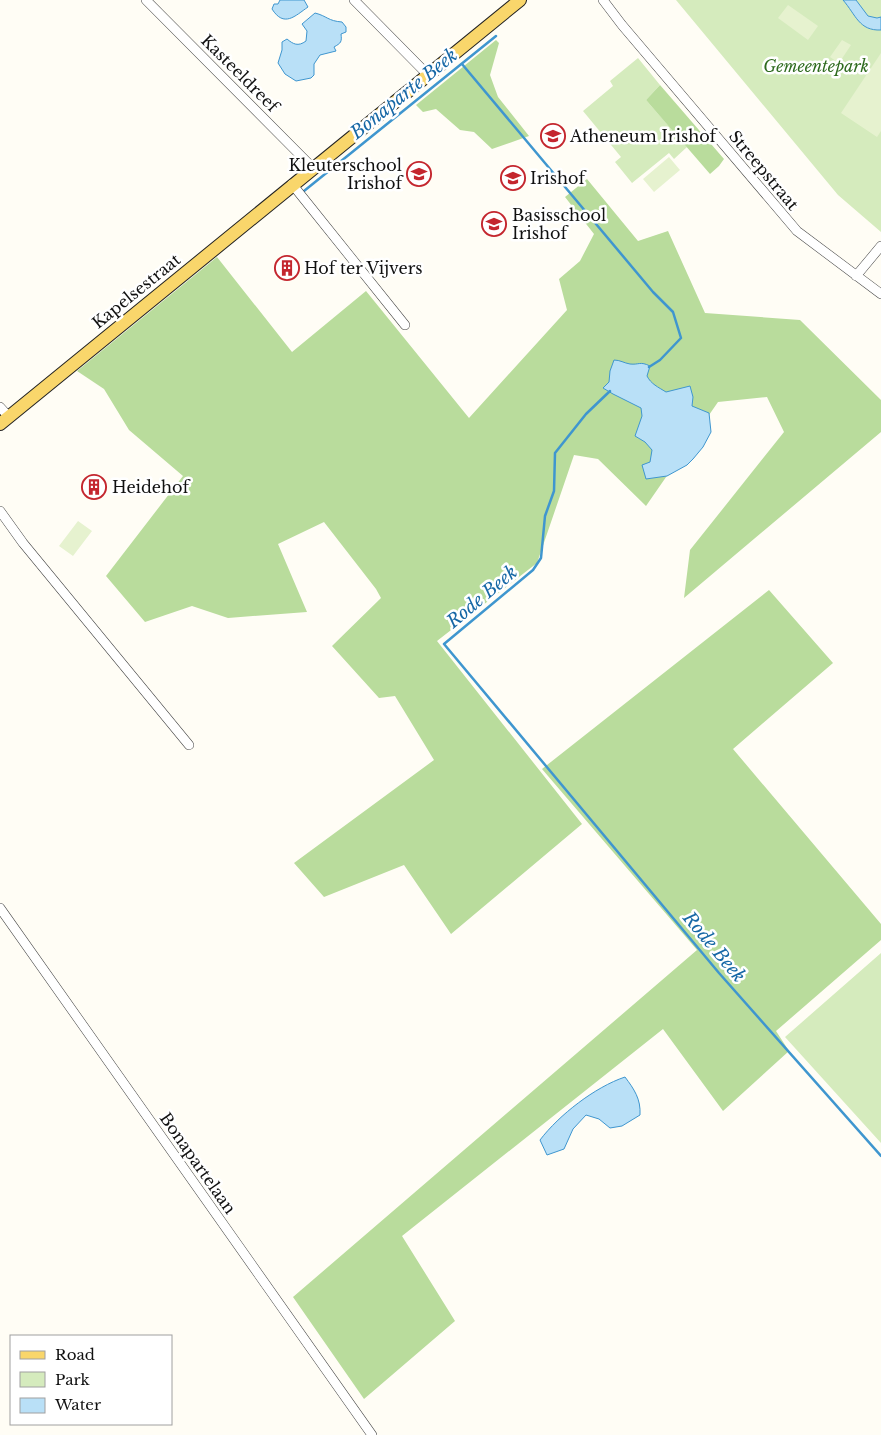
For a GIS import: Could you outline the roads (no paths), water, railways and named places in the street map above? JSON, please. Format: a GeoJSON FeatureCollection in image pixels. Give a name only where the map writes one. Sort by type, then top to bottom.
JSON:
{"type":"FeatureCollection","features":[{"type":"Feature","properties":{"kind":"main road","name":"Kapelsestraat"},"geometry":{"type":"LineString","coordinates":[[4,420],[520,0]]}},
{"type":"Feature","properties":{"kind":"street","name":"Kasteeldreef"},"geometry":{"type":"LineString","coordinates":[[146,0],[313,168]]}},
{"type":"Feature","properties":{"kind":"street"},"geometry":{"type":"LineString","coordinates":[[354,0],[427,74]]}},
{"type":"Feature","properties":{"kind":"street","name":"Streepstraat"},"geometry":{"type":"LineString","coordinates":[[603,0],[791,225],[881,294]]}},
{"type":"Feature","properties":{"kind":"street"},"geometry":{"type":"LineString","coordinates":[[292,184],[404,325]]}},
{"type":"Feature","properties":{"kind":"street"},"geometry":{"type":"LineString","coordinates":[[856,276],[881,246]]}},
{"type":"Feature","properties":{"kind":"street"},"geometry":{"type":"LineString","coordinates":[[0,407],[4,420]]}},
{"type":"Feature","properties":{"kind":"street"},"geometry":{"type":"LineString","coordinates":[[0,511],[29,551],[189,745]]}},
{"type":"Feature","properties":{"kind":"street","name":"Bonapartelaan"},"geometry":{"type":"LineString","coordinates":[[0,908],[372,1435]]}},
{"type":"Feature","properties":{"kind":"water"},"geometry":{"type":"Polygon","coordinates":[[[280,0],[304,0],[308,7],[294,17],[281,18],[272,9],[274,4],[278,4],[280,0]]]}},
{"type":"Feature","properties":{"kind":"water"},"geometry":{"type":"Polygon","coordinates":[[[843,0],[856,0],[868,16],[881,17],[881,30],[874,30],[863,25],[843,0]]]}},
{"type":"Feature","properties":{"kind":"water"},"geometry":{"type":"Polygon","coordinates":[[[315,13],[334,21],[342,22],[346,27],[346,32],[341,34],[341,42],[334,47],[336,51],[320,55],[314,64],[314,75],[311,78],[296,81],[285,74],[278,63],[282,42],[287,39],[298,44],[306,41],[307,31],[302,24],[315,13]]]}},
{"type":"Feature","properties":{"kind":"water"},"geometry":{"type":"Polygon","coordinates":[[[614,360],[630,364],[642,363],[650,366],[647,376],[655,385],[666,392],[690,386],[693,397],[692,406],[709,413],[711,432],[703,447],[687,465],[667,476],[646,479],[642,465],[650,462],[652,450],[645,442],[635,436],[642,416],[641,408],[603,388],[609,382],[614,360]]]}},
{"type":"Feature","properties":{"kind":"water"},"geometry":{"type":"Polygon","coordinates":[[[625,1077],[636,1095],[640,1115],[622,1126],[610,1128],[599,1119],[586,1115],[573,1129],[564,1149],[547,1155],[540,1140],[557,1121],[590,1095],[625,1077]]]}},
{"type":"Feature","properties":{"kind":"waterway","name":"Bonaparte Beek"},"geometry":{"type":"LineString","coordinates":[[304,191],[496,36]]}},
{"type":"Feature","properties":{"kind":"waterway","name":"Rode Beek"},"geometry":{"type":"LineString","coordinates":[[462,64],[653,292],[673,312],[681,338],[660,360],[649,367]]}},
{"type":"Feature","properties":{"kind":"waterway","name":"Rode Beek"},"geometry":{"type":"LineString","coordinates":[[610,391],[586,414],[555,453],[554,491],[545,516],[541,558],[533,570],[444,644],[719,973],[881,1156]]}},
{"type":"Feature","properties":{"kind":"place","name":"Atheneum Irishof"},"geometry":{"type":"Point","coordinates":[553,136]}},
{"type":"Feature","properties":{"kind":"place","name":"Kleuterschool Irishof"},"geometry":{"type":"Point","coordinates":[419,174]}},
{"type":"Feature","properties":{"kind":"place","name":"Irishof"},"geometry":{"type":"Point","coordinates":[513,178]}},
{"type":"Feature","properties":{"kind":"place","name":"Basisschool Irishof"},"geometry":{"type":"Point","coordinates":[494,224]}},
{"type":"Feature","properties":{"kind":"place","name":"Hof ter Vijvers"},"geometry":{"type":"Point","coordinates":[287,268]}},
{"type":"Feature","properties":{"kind":"place","name":"Heidehof"},"geometry":{"type":"Point","coordinates":[94,487]}},
{"type":"Feature","properties":{"kind":"park label","name":"Gemeentepark"},"geometry":{"type":"Point","coordinates":[816,66]}}]}
